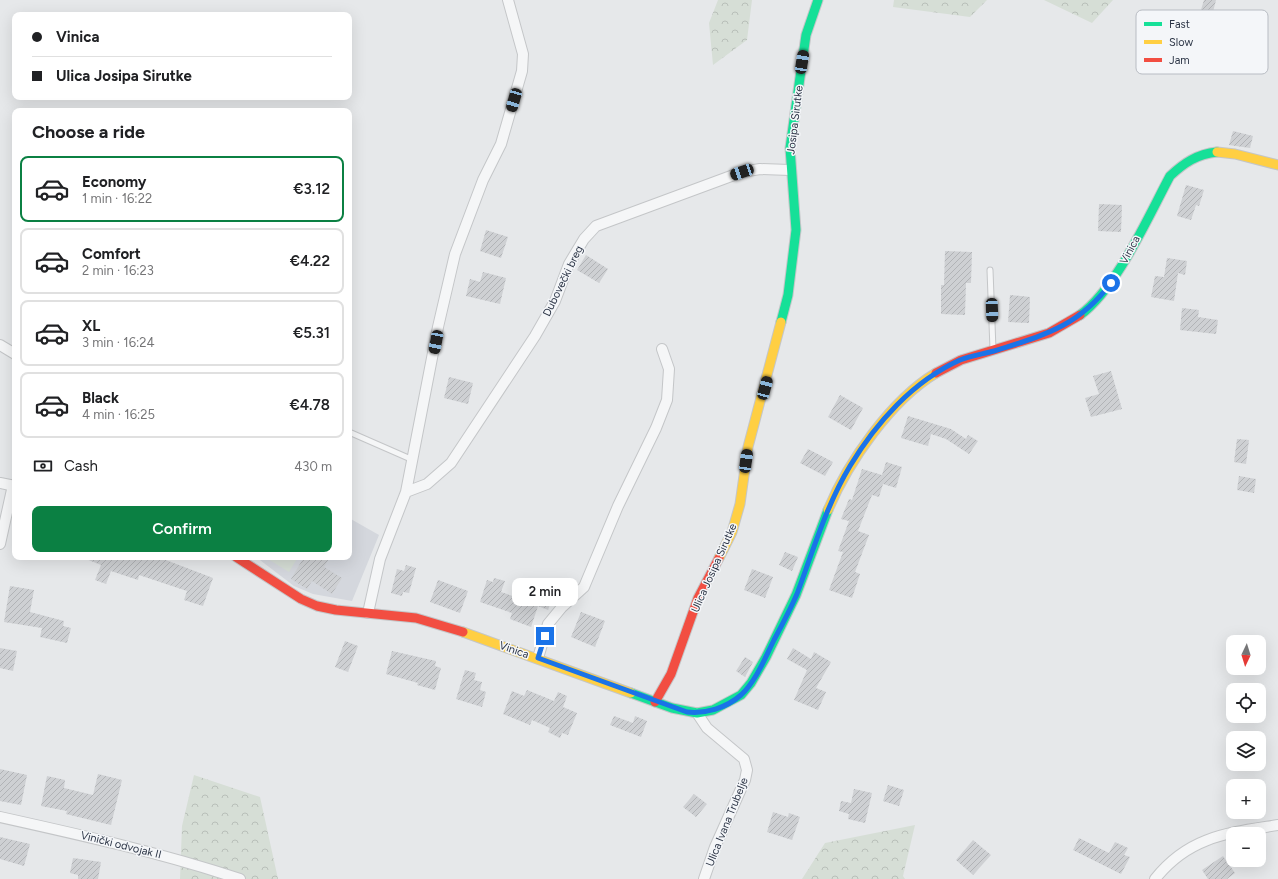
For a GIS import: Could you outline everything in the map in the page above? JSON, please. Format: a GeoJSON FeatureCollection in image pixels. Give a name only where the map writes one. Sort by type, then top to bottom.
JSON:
{"type":"FeatureCollection","features":[{"type":"Feature","properties":{"kind":"street"},"geometry":{"type":"LineString","coordinates":[[368,613],[380,559],[406,492],[414,460],[438,327],[455,254],[483,180],[502,144],[522,71],[523,54],[508,0]]}},
{"type":"Feature","properties":{"kind":"street","name":"Josipa Sirutke"},"geometry":{"type":"LineString","coordinates":[[790,170],[790,148],[805,43],[818,0]]}},
{"type":"Feature","properties":{"kind":"street","name":"Vinica"},"geometry":{"type":"LineString","coordinates":[[241,560],[301,599],[336,610],[422,619],[538,658],[655,702],[687,712],[697,713],[713,710],[728,704],[741,695],[751,683],[796,595],[820,529],[850,467],[874,431],[908,395],[934,374],[961,360],[1049,333],[1069,323],[1087,310],[1117,274],[1170,176],[1179,166],[1193,157],[1209,152],[1228,152],[1278,165]]}},
{"type":"Feature","properties":{"kind":"street","name":"Dubovečki breg"},"geometry":{"type":"LineString","coordinates":[[406,492],[427,484],[451,463],[535,336],[555,301],[569,264],[584,239],[596,226],[742,172],[760,169],[790,170]]}},
{"type":"Feature","properties":{"kind":"street","name":"Ulica Josipa Sirutke"},"geometry":{"type":"LineString","coordinates":[[655,702],[671,674],[698,598],[732,532],[740,504],[748,447],[788,295],[796,230],[790,170]]}},
{"type":"Feature","properties":{"kind":"street"},"geometry":{"type":"LineString","coordinates":[[0,346],[12,352]]}},
{"type":"Feature","properties":{"kind":"street"},"geometry":{"type":"LineString","coordinates":[[538,658],[548,624],[584,587],[618,506],[656,428],[667,400],[669,369],[662,349]]}},
{"type":"Feature","properties":{"kind":"street"},"geometry":{"type":"LineString","coordinates":[[0,483],[12,486]]}},
{"type":"Feature","properties":{"kind":"street"},"geometry":{"type":"LineString","coordinates":[[0,544],[12,494]]}},
{"type":"Feature","properties":{"kind":"street","name":"Ulica Ivana Trubelje"},"geometry":{"type":"LineString","coordinates":[[697,713],[707,728],[744,759],[747,770],[746,780],[715,847],[704,879]]}},
{"type":"Feature","properties":{"kind":"street","name":"Vinički odvojak II"},"geometry":{"type":"LineString","coordinates":[[0,817],[74,833],[171,858],[240,879]]}},
{"type":"Feature","properties":{"kind":"street"},"geometry":{"type":"LineString","coordinates":[[1155,879],[1175,857],[1202,840],[1227,833],[1278,824]]}},
{"type":"Feature","properties":{"kind":"lane"},"geometry":{"type":"LineString","coordinates":[[990,270],[993,351]]}},
{"type":"Feature","properties":{"kind":"lane"},"geometry":{"type":"LineString","coordinates":[[352,433],[414,460]]}},
{"type":"Feature","properties":{"kind":"shaded area"},"geometry":{"type":"Polygon","coordinates":[[[352,520],[379,535],[352,601],[313,594],[294,586],[260,560],[352,560],[352,520]]]}},
{"type":"Feature","properties":{"kind":"green space"},"geometry":{"type":"Polygon","coordinates":[[[718,0],[752,0],[747,40],[713,65],[709,23],[718,0]]]}},
{"type":"Feature","properties":{"kind":"green space"},"geometry":{"type":"Polygon","coordinates":[[[894,0],[987,0],[970,17],[893,7],[894,0]]]}},
{"type":"Feature","properties":{"kind":"green space"},"geometry":{"type":"Polygon","coordinates":[[[1044,0],[1113,0],[1092,23],[1044,0]]]}},
{"type":"Feature","properties":{"kind":"green space"},"geometry":{"type":"Polygon","coordinates":[[[270,560],[296,560],[289,572],[270,560]]]}},
{"type":"Feature","properties":{"kind":"green space"},"geometry":{"type":"Polygon","coordinates":[[[194,775],[260,797],[278,879],[180,879],[182,826],[194,775]]]}},
{"type":"Feature","properties":{"kind":"green space"},"geometry":{"type":"Polygon","coordinates":[[[915,825],[903,876],[905,879],[802,879],[825,843],[915,825]]]}},
{"type":"Feature","properties":{"kind":"building"},"geometry":{"type":"Polygon","coordinates":[[[1204,0],[1216,0],[1214,10],[1201,10],[1204,0]]]}},
{"type":"Feature","properties":{"kind":"building"},"geometry":{"type":"Polygon","coordinates":[[[1233,131],[1253,136],[1250,148],[1229,145],[1233,131]]]}},
{"type":"Feature","properties":{"kind":"building"},"geometry":{"type":"Polygon","coordinates":[[[1186,185],[1204,190],[1199,206],[1196,205],[1191,220],[1177,216],[1186,185]]]}},
{"type":"Feature","properties":{"kind":"building"},"geometry":{"type":"Polygon","coordinates":[[[1099,204],[1122,205],[1121,232],[1098,231],[1099,204]]]}},
{"type":"Feature","properties":{"kind":"building"},"geometry":{"type":"Polygon","coordinates":[[[486,230],[508,237],[501,258],[480,251],[486,230]]]}},
{"type":"Feature","properties":{"kind":"building"},"geometry":{"type":"Polygon","coordinates":[[[945,251],[972,252],[971,283],[966,283],[965,315],[941,314],[941,285],[944,285],[945,251]]]}},
{"type":"Feature","properties":{"kind":"building"},"geometry":{"type":"Polygon","coordinates":[[[586,255],[608,269],[599,283],[577,270],[586,255]]]}},
{"type":"Feature","properties":{"kind":"building"},"geometry":{"type":"Polygon","coordinates":[[[1167,258],[1187,261],[1185,275],[1178,273],[1174,301],[1151,297],[1155,276],[1164,277],[1167,258]]]}},
{"type":"Feature","properties":{"kind":"building"},"geometry":{"type":"Polygon","coordinates":[[[483,272],[506,278],[500,304],[466,296],[470,279],[480,282],[483,272]]]}},
{"type":"Feature","properties":{"kind":"building"},"geometry":{"type":"Polygon","coordinates":[[[1010,295],[1030,297],[1029,323],[1008,322],[1010,295]]]}},
{"type":"Feature","properties":{"kind":"building"},"geometry":{"type":"Polygon","coordinates":[[[1182,308],[1199,310],[1198,317],[1218,320],[1216,334],[1180,330],[1182,308]]]}},
{"type":"Feature","properties":{"kind":"building"},"geometry":{"type":"Polygon","coordinates":[[[1111,371],[1122,409],[1091,417],[1085,398],[1099,394],[1093,376],[1111,371]]]}},
{"type":"Feature","properties":{"kind":"building"},"geometry":{"type":"Polygon","coordinates":[[[449,377],[473,383],[468,404],[444,398],[449,377]]]}},
{"type":"Feature","properties":{"kind":"building"},"geometry":{"type":"Polygon","coordinates":[[[840,395],[863,408],[851,430],[828,417],[840,395]]]}},
{"type":"Feature","properties":{"kind":"building"},"geometry":{"type":"Polygon","coordinates":[[[908,416],[951,429],[966,439],[968,435],[978,441],[969,454],[946,439],[931,434],[928,446],[901,438],[908,416]]]}},
{"type":"Feature","properties":{"kind":"building"},"geometry":{"type":"Polygon","coordinates":[[[1237,439],[1249,440],[1246,464],[1234,462],[1237,439]]]}},
{"type":"Feature","properties":{"kind":"building"},"geometry":{"type":"Polygon","coordinates":[[[808,449],[833,462],[825,476],[800,463],[808,449]]]}},
{"type":"Feature","properties":{"kind":"building"},"geometry":{"type":"Polygon","coordinates":[[[886,462],[902,467],[896,488],[883,484],[879,497],[872,495],[858,531],[869,535],[855,572],[860,574],[852,598],[829,590],[843,552],[838,551],[849,521],[841,519],[849,499],[852,500],[862,469],[882,475],[886,462]]]}},
{"type":"Feature","properties":{"kind":"building"},"geometry":{"type":"Polygon","coordinates":[[[1239,476],[1256,479],[1254,493],[1237,490],[1239,476]]]}},
{"type":"Feature","properties":{"kind":"building"},"geometry":{"type":"Polygon","coordinates":[[[785,552],[798,557],[792,571],[779,565],[785,552]]]}},
{"type":"Feature","properties":{"kind":"building"},"geometry":{"type":"Polygon","coordinates":[[[88,560],[166,560],[213,578],[203,606],[184,600],[187,591],[139,575],[138,580],[111,571],[106,584],[95,580],[101,565],[88,560]]]}},
{"type":"Feature","properties":{"kind":"building"},"geometry":{"type":"Polygon","coordinates":[[[302,560],[328,560],[324,567],[342,578],[332,594],[312,581],[307,589],[291,579],[302,560]]]}},
{"type":"Feature","properties":{"kind":"building"},"geometry":{"type":"Polygon","coordinates":[[[406,565],[416,568],[409,593],[403,592],[402,596],[391,593],[397,569],[404,571],[406,565]]]}},
{"type":"Feature","properties":{"kind":"building"},"geometry":{"type":"Polygon","coordinates":[[[752,569],[773,577],[765,598],[744,590],[752,569]]]}},
{"type":"Feature","properties":{"kind":"building"},"geometry":{"type":"Polygon","coordinates":[[[494,578],[505,581],[501,592],[530,602],[536,587],[554,593],[548,610],[538,606],[531,627],[510,619],[512,613],[480,602],[487,580],[493,582],[494,578]]]}},
{"type":"Feature","properties":{"kind":"building"},"geometry":{"type":"Polygon","coordinates":[[[438,580],[468,591],[460,613],[430,602],[438,580]]]}},
{"type":"Feature","properties":{"kind":"building"},"geometry":{"type":"Polygon","coordinates":[[[10,586],[34,590],[30,612],[64,621],[63,626],[71,628],[67,643],[40,637],[42,628],[4,622],[10,586]]]}},
{"type":"Feature","properties":{"kind":"building"},"geometry":{"type":"Polygon","coordinates":[[[581,612],[605,621],[595,647],[571,637],[581,612]]]}},
{"type":"Feature","properties":{"kind":"building"},"geometry":{"type":"Polygon","coordinates":[[[345,641],[358,646],[348,672],[335,667],[345,641]]]}},
{"type":"Feature","properties":{"kind":"building"},"geometry":{"type":"Polygon","coordinates":[[[0,648],[17,651],[13,671],[0,668],[0,648]]]}},
{"type":"Feature","properties":{"kind":"building"},"geometry":{"type":"Polygon","coordinates":[[[793,648],[811,659],[814,652],[831,662],[816,688],[826,692],[818,710],[794,700],[807,670],[787,659],[793,648]]]}},
{"type":"Feature","properties":{"kind":"building"},"geometry":{"type":"Polygon","coordinates":[[[392,651],[436,661],[435,666],[441,668],[435,690],[417,685],[418,683],[386,674],[392,651]]]}},
{"type":"Feature","properties":{"kind":"building"},"geometry":{"type":"Polygon","coordinates":[[[745,657],[753,662],[745,677],[736,671],[745,657]]]}},
{"type":"Feature","properties":{"kind":"building"},"geometry":{"type":"Polygon","coordinates":[[[465,670],[476,673],[474,680],[482,682],[480,690],[486,692],[482,707],[456,699],[465,670]]]}},
{"type":"Feature","properties":{"kind":"building"},"geometry":{"type":"Polygon","coordinates":[[[527,690],[554,701],[558,692],[567,696],[563,707],[577,713],[568,735],[562,733],[560,738],[548,732],[550,728],[532,720],[530,725],[503,714],[512,691],[524,696],[527,690]]]}},
{"type":"Feature","properties":{"kind":"building"},"geometry":{"type":"Polygon","coordinates":[[[614,716],[633,723],[635,716],[647,721],[641,737],[610,725],[614,716]]]}},
{"type":"Feature","properties":{"kind":"building"},"geometry":{"type":"Polygon","coordinates":[[[0,769],[27,775],[21,805],[0,801],[0,769]]]}},
{"type":"Feature","properties":{"kind":"building"},"geometry":{"type":"Polygon","coordinates":[[[98,774],[122,780],[111,825],[66,814],[67,811],[41,806],[47,776],[65,780],[64,788],[93,795],[98,774]]]}},
{"type":"Feature","properties":{"kind":"building"},"geometry":{"type":"Polygon","coordinates":[[[888,785],[904,790],[899,806],[883,801],[888,785]]]}},
{"type":"Feature","properties":{"kind":"building"},"geometry":{"type":"Polygon","coordinates":[[[854,789],[872,793],[865,823],[848,819],[849,814],[839,811],[841,801],[851,803],[854,789]]]}},
{"type":"Feature","properties":{"kind":"building"},"geometry":{"type":"Polygon","coordinates":[[[694,794],[707,804],[696,817],[683,807],[694,794]]]}},
{"type":"Feature","properties":{"kind":"building"},"geometry":{"type":"Polygon","coordinates":[[[773,812],[788,817],[789,813],[800,817],[792,840],[767,832],[773,812]]]}},
{"type":"Feature","properties":{"kind":"building"},"geometry":{"type":"Polygon","coordinates":[[[0,837],[30,844],[24,866],[0,859],[0,837]]]}},
{"type":"Feature","properties":{"kind":"building"},"geometry":{"type":"Polygon","coordinates":[[[1079,838],[1109,853],[1115,842],[1128,848],[1124,855],[1130,857],[1121,874],[1073,850],[1079,838]]]}},
{"type":"Feature","properties":{"kind":"building"},"geometry":{"type":"Polygon","coordinates":[[[973,840],[991,855],[973,875],[956,860],[973,840]]]}},
{"type":"Feature","properties":{"kind":"building"},"geometry":{"type":"Polygon","coordinates":[[[1223,856],[1226,860],[1226,867],[1231,867],[1235,873],[1227,879],[1208,879],[1202,870],[1223,856]]]}},
{"type":"Feature","properties":{"kind":"building"},"geometry":{"type":"Polygon","coordinates":[[[73,858],[101,862],[98,879],[78,879],[78,875],[70,873],[73,858]]]}},
{"type":"Feature","properties":{"kind":"traffic: fast"},"geometry":{"type":"LineString","coordinates":[[781,322],[788,295],[796,230],[790,148],[806,35],[818,0]]}},
{"type":"Feature","properties":{"kind":"traffic: fast"},"geometry":{"type":"LineString","coordinates":[[1080,315],[1094,303],[1107,288],[1119,270],[1142,231],[1170,176],[1191,160],[1203,155],[1217,152]]}},
{"type":"Feature","properties":{"kind":"traffic: fast"},"geometry":{"type":"LineString","coordinates":[[631,693],[672,708],[697,713],[713,710],[741,695],[751,683],[766,657],[796,595],[828,510]]}},
{"type":"Feature","properties":{"kind":"traffic: slow"},"geometry":{"type":"LineString","coordinates":[[1217,152],[1235,154],[1278,165]]}},
{"type":"Feature","properties":{"kind":"traffic: slow"},"geometry":{"type":"LineString","coordinates":[[719,558],[732,532],[740,504],[748,447],[781,322]]}},
{"type":"Feature","properties":{"kind":"traffic: slow"},"geometry":{"type":"LineString","coordinates":[[828,510],[847,472],[859,453],[887,416],[903,399],[936,373]]}},
{"type":"Feature","properties":{"kind":"traffic: slow"},"geometry":{"type":"LineString","coordinates":[[463,632],[631,693]]}},
{"type":"Feature","properties":{"kind":"traffic: jam"},"geometry":{"type":"LineString","coordinates":[[936,373],[961,360],[1049,333],[1080,315]]}},
{"type":"Feature","properties":{"kind":"traffic: jam"},"geometry":{"type":"LineString","coordinates":[[655,702],[671,674],[698,598],[719,558]]}},
{"type":"Feature","properties":{"kind":"traffic: jam"},"geometry":{"type":"LineString","coordinates":[[241,560],[301,599],[317,606],[336,610],[416,618],[463,632]]}},
{"type":"Feature","properties":{"kind":"route"},"geometry":{"type":"LineString","coordinates":[[545,636],[538,658],[655,702],[687,712],[697,713],[713,710],[728,704],[741,695],[751,683],[766,656],[796,595],[820,529],[834,498],[850,467],[874,431],[908,395],[934,374],[961,360],[1049,333],[1069,323],[1087,310],[1111,283]]}}]}
